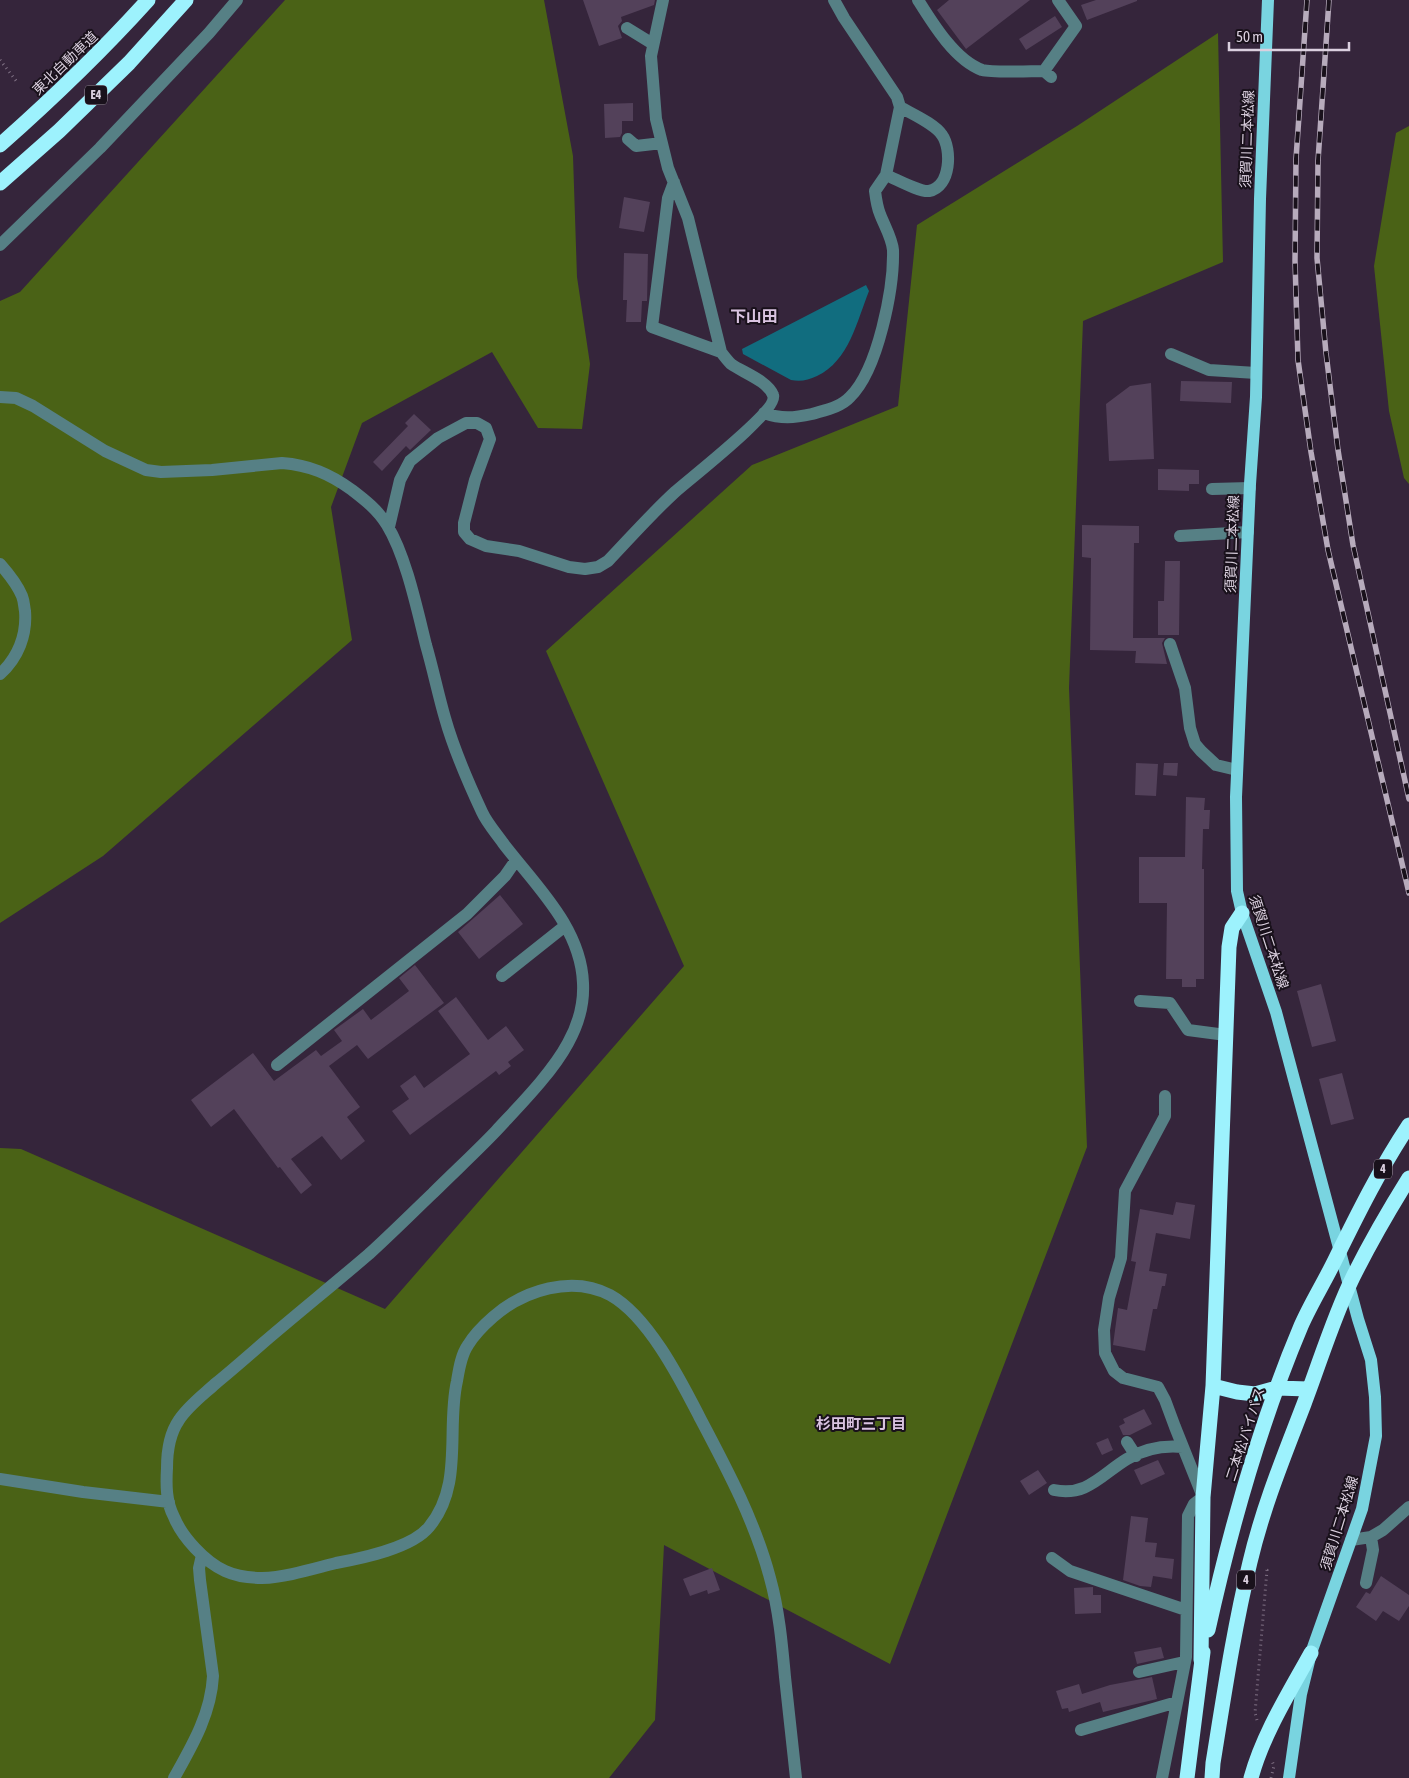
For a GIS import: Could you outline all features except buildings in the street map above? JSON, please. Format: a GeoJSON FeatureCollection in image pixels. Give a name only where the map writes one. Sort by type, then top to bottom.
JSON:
{"type":"FeatureCollection","features":[{"type":"Feature","properties":{"kind":"highway","name":"東北自動車道"},"geometry":{"type":"LineString","coordinates":[[0,145],[113,39],[148,0]]}},
{"type":"Feature","properties":{"kind":"highway","name":"E4"},"geometry":{"type":"LineString","coordinates":[[0,183],[73,117],[128,63],[186,0]]}},
{"type":"Feature","properties":{"kind":"highway"},"geometry":{"type":"LineString","coordinates":[[1202,1660],[1203,1497],[1214,1386],[1229,947],[1232,928],[1242,913]]}},
{"type":"Feature","properties":{"kind":"highway","name":"二本松バイパス"},"geometry":{"type":"LineString","coordinates":[[1187,1778],[1202,1660],[1224,1558],[1249,1469],[1277,1388],[1302,1324],[1361,1208],[1407,1128]]}},
{"type":"Feature","properties":{"kind":"highway","name":"4"},"geometry":{"type":"LineString","coordinates":[[1212,1778],[1229,1663],[1250,1561],[1274,1481],[1329,1332],[1352,1278],[1374,1236],[1409,1178]]}},
{"type":"Feature","properties":{"kind":"highway"},"geometry":{"type":"LineString","coordinates":[[1214,1386],[1255,1394],[1277,1388],[1308,1389]]}},
{"type":"Feature","properties":{"kind":"highway"},"geometry":{"type":"LineString","coordinates":[[1251,1778],[1256,1761],[1270,1730],[1311,1653]]}},
{"type":"Feature","properties":{"kind":"main road","name":"須賀川二本松線"},"geometry":{"type":"LineString","coordinates":[[1268,0],[1260,200],[1256,373],[1237,770],[1235,869],[1242,913],[1276,1012],[1358,1319],[1371,1360],[1375,1397],[1376,1436],[1362,1509],[1311,1653],[1301,1694],[1289,1778]]}},
{"type":"Feature","properties":{"kind":"street"},"geometry":{"type":"LineString","coordinates":[[0,245],[100,148],[209,34],[237,0]]}},
{"type":"Feature","properties":{"kind":"street"},"geometry":{"type":"LineString","coordinates":[[663,0],[650,56],[656,119],[668,168],[688,218],[721,352]]}},
{"type":"Feature","properties":{"kind":"street"},"geometry":{"type":"LineString","coordinates":[[764,413],[778,418],[802,416],[829,409],[849,399],[862,383],[872,362],[888,299],[893,248],[879,211],[875,191],[886,175],[900,107],[898,97],[844,18],[834,0]]}},
{"type":"Feature","properties":{"kind":"street"},"geometry":{"type":"LineString","coordinates":[[918,0],[954,50],[966,62],[984,70],[1048,74],[1076,26],[1058,0]]}},
{"type":"Feature","properties":{"kind":"street"},"geometry":{"type":"LineString","coordinates":[[627,28],[653,44]]}},
{"type":"Feature","properties":{"kind":"street"},"geometry":{"type":"LineString","coordinates":[[886,175],[913,187],[928,191],[938,188],[944,177],[948,160],[946,143],[941,133],[900,107]]}},
{"type":"Feature","properties":{"kind":"street"},"geometry":{"type":"LineString","coordinates":[[628,139],[636,146],[662,143]]}},
{"type":"Feature","properties":{"kind":"street"},"geometry":{"type":"LineString","coordinates":[[389,527],[400,480],[410,461],[438,438],[466,423],[477,423],[486,428],[490,439],[475,480],[464,523],[464,532],[470,539],[486,546],[520,551],[569,567],[585,569],[598,567],[608,561],[675,492],[712,462],[764,413],[773,401],[773,394],[761,382],[732,364],[721,352],[652,327],[668,198],[674,182]]}},
{"type":"Feature","properties":{"kind":"street"},"geometry":{"type":"LineString","coordinates":[[1170,354],[1210,370],[1256,373]]}},
{"type":"Feature","properties":{"kind":"street"},"geometry":{"type":"LineString","coordinates":[[0,397],[16,398],[33,406],[105,451],[146,470],[161,472],[212,470],[293,463],[315,469],[342,482],[368,502],[389,527],[402,557],[445,718],[459,761],[475,793],[484,817],[550,902],[573,937],[580,956],[584,988],[581,1010],[570,1042],[524,1100],[481,1146],[368,1255],[197,1400],[180,1418],[175,1425],[168,1453],[166,1472],[167,1494],[171,1514],[184,1536],[202,1555],[224,1571],[248,1577],[264,1578],[362,1558],[415,1539],[431,1525],[448,1489],[452,1466],[454,1393],[462,1358],[468,1344],[492,1318],[520,1297],[546,1288],[566,1286],[594,1289],[611,1295],[626,1307],[663,1351],[717,1449],[752,1526],[769,1572],[777,1605],[796,1778]]}},
{"type":"Feature","properties":{"kind":"street"},"geometry":{"type":"LineString","coordinates":[[1212,489],[1250,488]]}},
{"type":"Feature","properties":{"kind":"street"},"geometry":{"type":"LineString","coordinates":[[1180,536],[1248,532]]}},
{"type":"Feature","properties":{"kind":"street"},"geometry":{"type":"LineString","coordinates":[[0,564],[14,582],[23,598],[25,624],[25,632],[16,653],[8,667],[0,674]]}},
{"type":"Feature","properties":{"kind":"street"},"geometry":{"type":"LineString","coordinates":[[1170,644],[1185,688],[1190,728],[1196,744],[1200,751],[1216,764],[1237,770]]}},
{"type":"Feature","properties":{"kind":"street"},"geometry":{"type":"LineString","coordinates":[[277,1065],[467,914],[504,876],[516,860]]}},
{"type":"Feature","properties":{"kind":"street"},"geometry":{"type":"LineString","coordinates":[[502,976],[565,926]]}},
{"type":"Feature","properties":{"kind":"street"},"geometry":{"type":"LineString","coordinates":[[1140,1001],[1170,1004],[1188,1030],[1226,1035]]}},
{"type":"Feature","properties":{"kind":"street"},"geometry":{"type":"LineString","coordinates":[[1162,1778],[1184,1662],[1188,1516],[1194,1504],[1203,1497],[1165,1400],[1158,1387],[1123,1378],[1114,1371],[1105,1354],[1104,1330],[1109,1298],[1121,1258],[1125,1191],[1165,1116],[1165,1096]]}},
{"type":"Feature","properties":{"kind":"street"},"geometry":{"type":"LineString","coordinates":[[1127,1442],[1136,1456]]}},
{"type":"Feature","properties":{"kind":"street"},"geometry":{"type":"LineString","coordinates":[[1054,1490],[1068,1493],[1084,1488],[1108,1474],[1127,1459],[1165,1446],[1183,1447]]}},
{"type":"Feature","properties":{"kind":"street"},"geometry":{"type":"LineString","coordinates":[[0,1479],[83,1492],[169,1502]]}},
{"type":"Feature","properties":{"kind":"street"},"geometry":{"type":"LineString","coordinates":[[1351,1540],[1371,1537],[1383,1530],[1409,1507]]}},
{"type":"Feature","properties":{"kind":"street"},"geometry":{"type":"LineString","coordinates":[[1366,1583],[1373,1550],[1371,1537]]}},
{"type":"Feature","properties":{"kind":"street"},"geometry":{"type":"LineString","coordinates":[[174,1778],[203,1724],[213,1686],[200,1580],[199,1568],[202,1555]]}},
{"type":"Feature","properties":{"kind":"street"},"geometry":{"type":"LineString","coordinates":[[1052,1558],[1070,1571],[1186,1610]]}},
{"type":"Feature","properties":{"kind":"street"},"geometry":{"type":"LineString","coordinates":[[1139,1672],[1184,1662]]}},
{"type":"Feature","properties":{"kind":"street"},"geometry":{"type":"LineString","coordinates":[[1082,1730],[1177,1702]]}},
{"type":"Feature","properties":{"kind":"path"},"geometry":{"type":"LineString","coordinates":[[0,60],[17,82]]}},
{"type":"Feature","properties":{"kind":"path"},"geometry":{"type":"LineString","coordinates":[[1250,1561],[1267,1570],[1256,1713],[1258,1723]]}},
{"type":"Feature","properties":{"kind":"path"},"geometry":{"type":"LineString","coordinates":[[1271,1756],[1274,1766],[1271,1778]]}},
{"type":"Feature","properties":{"kind":"green space"},"geometry":{"type":"Polygon","coordinates":[[[285,0],[544,0],[573,156],[577,277],[590,364],[582,429],[538,428],[492,352],[362,423],[331,507],[352,640],[103,856],[0,923],[0,301],[20,292],[285,0]]]}},
{"type":"Feature","properties":{"kind":"green space"},"geometry":{"type":"Polygon","coordinates":[[[1218,33],[1223,262],[1083,321],[1069,688],[1087,1147],[890,1664],[664,1545],[655,1720],[609,1778],[0,1778],[0,1148],[21,1149],[385,1309],[684,966],[546,651],[752,465],[898,406],[917,225],[1077,126],[1218,33]]]}},
{"type":"Feature","properties":{"kind":"green space"},"geometry":{"type":"Polygon","coordinates":[[[1409,126],[1409,484],[1404,478],[1389,411],[1374,266],[1396,133],[1409,126]]]}},
{"type":"Feature","properties":{"kind":"water"},"geometry":{"type":"Polygon","coordinates":[[[866,285],[869,291],[851,339],[837,361],[817,376],[798,381],[791,380],[743,354],[742,349],[866,285]]]}},
{"type":"Feature","properties":{"kind":"railway"},"geometry":{"type":"LineString","coordinates":[[1307,0],[1296,159],[1295,261],[1298,360],[1311,452],[1328,550],[1409,893]]}},
{"type":"Feature","properties":{"kind":"railway"},"geometry":{"type":"LineString","coordinates":[[1329,0],[1318,161],[1317,258],[1326,353],[1338,450],[1353,545],[1409,799]]}},
{"type":"Feature","properties":{"kind":"district","name":"下山田"},"geometry":{"type":"Point","coordinates":[754,316]}},
{"type":"Feature","properties":{"kind":"district","name":"杉田町三丁目"},"geometry":{"type":"Point","coordinates":[861,1424]}}]}
